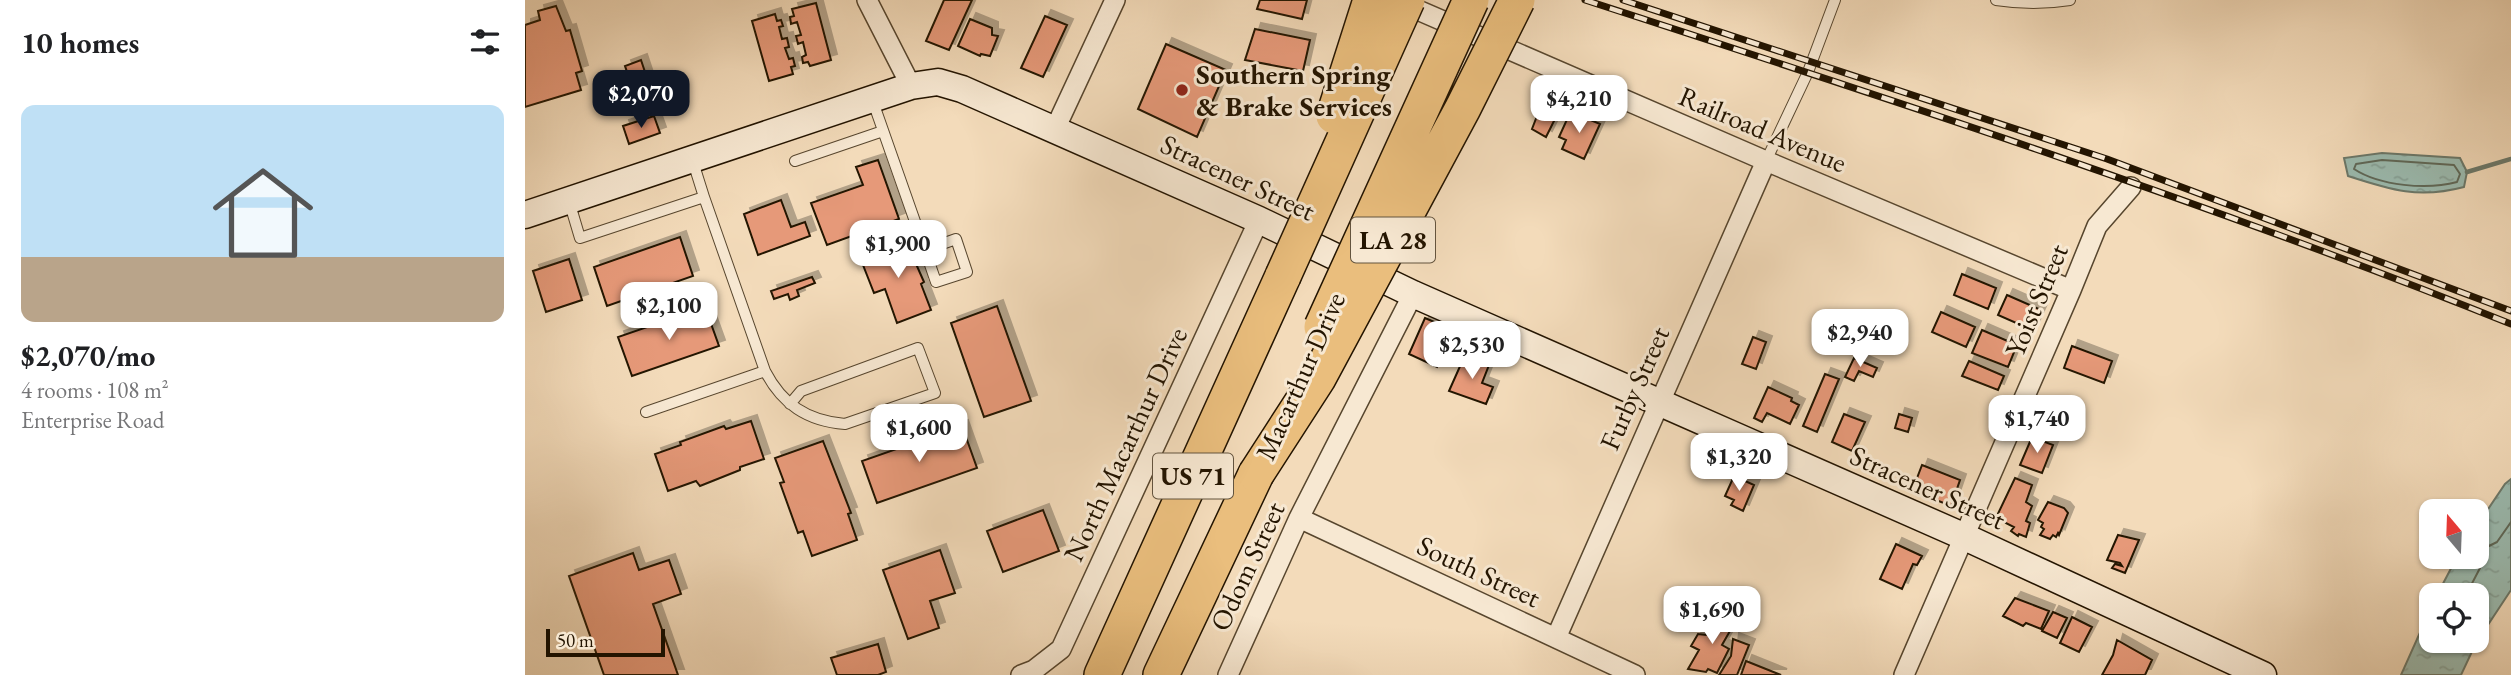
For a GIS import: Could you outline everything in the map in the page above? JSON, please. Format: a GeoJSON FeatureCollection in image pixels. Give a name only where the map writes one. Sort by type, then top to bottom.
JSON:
{"type":"FeatureCollection","features":[{"type":"Feature","properties":{"kind":"highway"},"geometry":{"type":"LineString","coordinates":[[1283,276],[1371,0]]}},
{"type":"Feature","properties":{"kind":"highway","name":"Macarthur Drive"},"geometry":{"type":"LineString","coordinates":[[1102,675],[1407,0]]}},
{"type":"Feature","properties":{"kind":"highway","name":"Macarthur Drive"},"geometry":{"type":"LineString","coordinates":[[1161,675],[1257,474],[1471,0]]}},
{"type":"Feature","properties":{"kind":"highway","name":"LA 28"},"geometry":{"type":"LineString","coordinates":[[1257,474],[1318,377],[1463,108],[1517,0]]}},
{"type":"Feature","properties":{"kind":"street"},"geometry":{"type":"LineString","coordinates":[[867,0],[911,86]]}},
{"type":"Feature","properties":{"kind":"street"},"geometry":{"type":"LineString","coordinates":[[1055,130],[1115,0]]}},
{"type":"Feature","properties":{"kind":"street","name":"Railroad Avenue"},"geometry":{"type":"LineString","coordinates":[[1394,0],[2071,290]]}},
{"type":"Feature","properties":{"kind":"street","name":"Stracener Street"},"geometry":{"type":"LineString","coordinates":[[525,215],[911,86],[938,82],[962,89],[1259,220],[1413,294],[1965,537],[2263,675]]}},
{"type":"Feature","properties":{"kind":"street","name":"Furby Street"},"geometry":{"type":"LineString","coordinates":[[1556,638],[1657,403],[1766,161]]}},
{"type":"Feature","properties":{"kind":"street","name":"Yoist Street"},"geometry":{"type":"LineString","coordinates":[[1904,675],[2097,226],[2131,187]]}},
{"type":"Feature","properties":{"kind":"street","name":"North Macarthur Drive"},"geometry":{"type":"LineString","coordinates":[[1021,675],[1034,670],[1061,649],[1259,220]]}},
{"type":"Feature","properties":{"kind":"street","name":"Odom Street"},"geometry":{"type":"LineString","coordinates":[[1228,675],[1299,518],[1413,294]]}},
{"type":"Feature","properties":{"kind":"street","name":"South Street"},"geometry":{"type":"LineString","coordinates":[[1299,518],[1635,675]]}},
{"type":"Feature","properties":{"kind":"lane"},"geometry":{"type":"LineString","coordinates":[[1766,161],[1808,72],[1835,0]]}},
{"type":"Feature","properties":{"kind":"lane"},"geometry":{"type":"LineString","coordinates":[[1996,0],[2023,4],[2070,0]]}},
{"type":"Feature","properties":{"kind":"lane"},"geometry":{"type":"LineString","coordinates":[[872,99],[936,282],[967,272],[956,239],[925,250]]}},
{"type":"Feature","properties":{"kind":"lane"},"geometry":{"type":"LineString","coordinates":[[795,161],[883,131]]}},
{"type":"Feature","properties":{"kind":"lane"},"geometry":{"type":"LineString","coordinates":[[692,159],[765,371],[774,390],[790,404],[806,415],[829,423],[845,424],[935,394],[918,348],[801,391],[790,404]]}},
{"type":"Feature","properties":{"kind":"lane"},"geometry":{"type":"LineString","coordinates":[[569,201],[580,238],[704,197]]}},
{"type":"Feature","properties":{"kind":"lane"},"geometry":{"type":"LineString","coordinates":[[646,412],[765,371]]}},
{"type":"Feature","properties":{"kind":"water"},"geometry":{"type":"Polygon","coordinates":[[[2382,153],[2460,158],[2467,172],[2464,187],[2448,191],[2405,191],[2348,176],[2344,158],[2382,153]]]}},
{"type":"Feature","properties":{"kind":"water"},"geometry":{"type":"Polygon","coordinates":[[[2511,479],[2511,590],[2489,623],[2489,583],[2443,583],[2451,569],[2489,569],[2489,508],[2511,479]]]}},
{"type":"Feature","properties":{"kind":"water"},"geometry":{"type":"Polygon","coordinates":[[[2419,635],[2419,653],[2471,653],[2461,675],[2401,675],[2419,635]]]}},
{"type":"Feature","properties":{"kind":"building"},"geometry":{"type":"Polygon","coordinates":[[[944,0],[972,0],[949,50],[926,41],[944,0]]]}},
{"type":"Feature","properties":{"kind":"building"},"geometry":{"type":"Polygon","coordinates":[[[1260,0],[1307,0],[1302,19],[1257,9],[1260,0]]]}},
{"type":"Feature","properties":{"kind":"building"},"geometry":{"type":"Polygon","coordinates":[[[816,3],[831,60],[810,66],[808,62],[803,63],[802,57],[806,55],[803,42],[798,44],[796,36],[801,35],[797,22],[791,24],[790,17],[794,16],[792,9],[816,3]]]}},
{"type":"Feature","properties":{"kind":"building"},"geometry":{"type":"Polygon","coordinates":[[[556,6],[566,31],[570,30],[582,71],[576,73],[581,90],[525,107],[525,25],[540,20],[538,11],[556,6]]]}},
{"type":"Feature","properties":{"kind":"building"},"geometry":{"type":"Polygon","coordinates":[[[775,14],[777,21],[781,20],[783,26],[779,27],[782,39],[787,38],[789,47],[785,48],[789,59],[793,58],[795,66],[791,67],[793,74],[769,81],[752,21],[775,14]]]}},
{"type":"Feature","properties":{"kind":"building"},"geometry":{"type":"Polygon","coordinates":[[[1045,16],[1067,25],[1043,77],[1021,68],[1045,16]]]}},
{"type":"Feature","properties":{"kind":"building"},"geometry":{"type":"Polygon","coordinates":[[[970,19],[992,28],[992,35],[998,36],[990,56],[980,56],[958,46],[970,19]]]}},
{"type":"Feature","properties":{"kind":"building"},"geometry":{"type":"Polygon","coordinates":[[[1255,29],[1310,40],[1303,71],[1245,60],[1255,29]]]}},
{"type":"Feature","properties":{"kind":"building","name":"Southern Spring & Brake Services"},"geometry":{"type":"Polygon","coordinates":[[[1166,44],[1226,70],[1197,137],[1138,109],[1166,44]]]}},
{"type":"Feature","properties":{"kind":"building"},"geometry":{"type":"Polygon","coordinates":[[[641,60],[648,81],[632,86],[625,66],[641,60]]]}},
{"type":"Feature","properties":{"kind":"building"},"geometry":{"type":"Polygon","coordinates":[[[622,82],[627,95],[617,99],[612,86],[622,82]]]}},
{"type":"Feature","properties":{"kind":"building"},"geometry":{"type":"Polygon","coordinates":[[[1542,103],[1559,111],[1546,137],[1532,129],[1542,103]]]}},
{"type":"Feature","properties":{"kind":"building"},"geometry":{"type":"Polygon","coordinates":[[[1569,115],[1578,119],[1579,115],[1600,124],[1584,159],[1562,149],[1566,140],[1559,137],[1569,115]]]}},
{"type":"Feature","properties":{"kind":"building"},"geometry":{"type":"Polygon","coordinates":[[[654,116],[660,133],[629,144],[623,126],[654,116]]]}},
{"type":"Feature","properties":{"kind":"building"},"geometry":{"type":"Polygon","coordinates":[[[878,160],[899,219],[827,245],[811,203],[863,185],[856,167],[878,160]]]}},
{"type":"Feature","properties":{"kind":"building"},"geometry":{"type":"Polygon","coordinates":[[[781,200],[791,227],[805,222],[810,236],[758,255],[744,214],[781,200]]]}},
{"type":"Feature","properties":{"kind":"building"},"geometry":{"type":"Polygon","coordinates":[[[680,237],[693,276],[607,306],[594,267],[680,237]]]}},
{"type":"Feature","properties":{"kind":"building"},"geometry":{"type":"Polygon","coordinates":[[[905,239],[924,282],[921,284],[931,310],[897,323],[885,289],[874,293],[863,265],[874,262],[870,252],[905,239]]]}},
{"type":"Feature","properties":{"kind":"building"},"geometry":{"type":"Polygon","coordinates":[[[569,259],[582,300],[546,312],[533,271],[569,259]]]}},
{"type":"Feature","properties":{"kind":"building"},"geometry":{"type":"Polygon","coordinates":[[[1962,274],[1996,288],[1988,309],[1954,295],[1962,274]]]}},
{"type":"Feature","properties":{"kind":"building"},"geometry":{"type":"Polygon","coordinates":[[[812,277],[815,283],[797,290],[799,296],[790,300],[788,294],[774,299],[771,291],[812,277]]]}},
{"type":"Feature","properties":{"kind":"building"},"geometry":{"type":"Polygon","coordinates":[[[2007,295],[2041,310],[2032,330],[1998,315],[2007,295]]]}},
{"type":"Feature","properties":{"kind":"building"},"geometry":{"type":"Polygon","coordinates":[[[997,306],[1031,401],[984,417],[951,323],[997,306]]]}},
{"type":"Feature","properties":{"kind":"building"},"geometry":{"type":"Polygon","coordinates":[[[705,307],[719,346],[632,376],[618,337],[705,307]]]}},
{"type":"Feature","properties":{"kind":"building"},"geometry":{"type":"Polygon","coordinates":[[[1941,312],[1975,327],[1966,347],[1932,332],[1941,312]]]}},
{"type":"Feature","properties":{"kind":"building"},"geometry":{"type":"Polygon","coordinates":[[[1425,318],[1453,330],[1437,367],[1409,354],[1425,318]]]}},
{"type":"Feature","properties":{"kind":"building"},"geometry":{"type":"Polygon","coordinates":[[[1982,330],[2017,345],[2008,367],[1972,353],[1982,330]]]}},
{"type":"Feature","properties":{"kind":"building"},"geometry":{"type":"Polygon","coordinates":[[[1753,337],[1766,342],[1756,369],[1742,364],[1753,337]]]}},
{"type":"Feature","properties":{"kind":"building"},"geometry":{"type":"Polygon","coordinates":[[[2072,346],[2112,361],[2104,383],[2064,368],[2072,346]]]}},
{"type":"Feature","properties":{"kind":"building"},"geometry":{"type":"Polygon","coordinates":[[[1465,355],[1489,365],[1482,383],[1493,387],[1486,404],[1449,391],[1465,355]]]}},
{"type":"Feature","properties":{"kind":"building"},"geometry":{"type":"Polygon","coordinates":[[[1854,358],[1877,368],[1873,377],[1859,371],[1854,381],[1845,377],[1854,358]]]}},
{"type":"Feature","properties":{"kind":"building"},"geometry":{"type":"Polygon","coordinates":[[[1969,361],[2004,376],[1998,390],[1962,376],[1969,361]]]}},
{"type":"Feature","properties":{"kind":"building"},"geometry":{"type":"Polygon","coordinates":[[[1825,374],[1839,379],[1817,432],[1803,426],[1825,374]]]}},
{"type":"Feature","properties":{"kind":"building"},"geometry":{"type":"Polygon","coordinates":[[[1768,387],[1792,398],[1791,401],[1799,405],[1790,424],[1767,413],[1762,422],[1754,418],[1768,387]]]}},
{"type":"Feature","properties":{"kind":"building"},"geometry":{"type":"Polygon","coordinates":[[[1844,414],[1865,422],[1852,451],[1832,442],[1844,414]]]}},
{"type":"Feature","properties":{"kind":"building"},"geometry":{"type":"Polygon","coordinates":[[[1899,414],[1912,418],[1908,432],[1895,428],[1899,414]]]}},
{"type":"Feature","properties":{"kind":"building"},"geometry":{"type":"Polygon","coordinates":[[[751,421],[764,459],[700,486],[696,481],[668,491],[655,454],[724,426],[726,429],[751,421]]]}},
{"type":"Feature","properties":{"kind":"building"},"geometry":{"type":"Polygon","coordinates":[[[962,426],[977,468],[877,503],[862,461],[962,426]]]}},
{"type":"Feature","properties":{"kind":"building"},"geometry":{"type":"Polygon","coordinates":[[[2032,437],[2053,445],[2042,473],[2020,465],[2032,437]]]}},
{"type":"Feature","properties":{"kind":"building"},"geometry":{"type":"Polygon","coordinates":[[[823,441],[851,513],[848,514],[857,540],[812,556],[803,531],[798,533],[780,483],[784,482],[775,458],[823,441]]]}},
{"type":"Feature","properties":{"kind":"building"},"geometry":{"type":"Polygon","coordinates":[[[1922,465],[1960,480],[1951,506],[1921,494],[1923,490],[1914,486],[1922,465]]]}},
{"type":"Feature","properties":{"kind":"building"},"geometry":{"type":"Polygon","coordinates":[[[1734,476],[1754,485],[1743,511],[1731,505],[1734,500],[1725,496],[1734,476]]]}},
{"type":"Feature","properties":{"kind":"building"},"geometry":{"type":"Polygon","coordinates":[[[2015,478],[2032,485],[2026,502],[2032,506],[2026,521],[2030,523],[2026,537],[2011,531],[2014,527],[1995,520],[2015,478]]]}},
{"type":"Feature","properties":{"kind":"building"},"geometry":{"type":"Polygon","coordinates":[[[2048,502],[2064,508],[2068,513],[2059,535],[2053,535],[2050,539],[2040,535],[2044,529],[2041,527],[2043,523],[2038,520],[2048,502]]]}},
{"type":"Feature","properties":{"kind":"building"},"geometry":{"type":"Polygon","coordinates":[[[1043,510],[1059,551],[1003,572],[987,531],[1043,510]]]}},
{"type":"Feature","properties":{"kind":"building"},"geometry":{"type":"Polygon","coordinates":[[[2118,535],[2139,540],[2125,573],[2112,568],[2115,564],[2122,566],[2120,563],[2107,560],[2118,535]]]}},
{"type":"Feature","properties":{"kind":"building"},"geometry":{"type":"Polygon","coordinates":[[[1896,544],[1922,556],[1917,565],[1913,564],[1902,589],[1880,579],[1896,544]]]}},
{"type":"Feature","properties":{"kind":"building"},"geometry":{"type":"Polygon","coordinates":[[[940,550],[955,593],[930,601],[939,628],[908,639],[883,570],[940,550]]]}},
{"type":"Feature","properties":{"kind":"building"},"geometry":{"type":"Polygon","coordinates":[[[633,553],[639,570],[669,560],[681,594],[653,604],[678,675],[604,675],[569,576],[633,553]]]}},
{"type":"Feature","properties":{"kind":"building"},"geometry":{"type":"Polygon","coordinates":[[[2015,598],[2049,611],[2041,629],[2026,623],[2023,626],[2003,616],[2015,598]]]}},
{"type":"Feature","properties":{"kind":"building"},"geometry":{"type":"Polygon","coordinates":[[[2053,612],[2067,618],[2057,638],[2042,631],[2053,612]]]}},
{"type":"Feature","properties":{"kind":"building"},"geometry":{"type":"Polygon","coordinates":[[[1715,616],[1728,618],[1734,624],[1722,645],[1729,649],[1717,673],[1708,669],[1706,672],[1688,669],[1699,650],[1691,646],[1698,634],[1706,635],[1715,616]]]}},
{"type":"Feature","properties":{"kind":"building"},"geometry":{"type":"Polygon","coordinates":[[[2072,617],[2092,627],[2079,652],[2060,643],[2072,617]]]}},
{"type":"Feature","properties":{"kind":"building"},"geometry":{"type":"Polygon","coordinates":[[[1733,639],[1749,645],[1737,675],[1719,675],[1731,656],[1733,639]]]}},
{"type":"Feature","properties":{"kind":"building"},"geometry":{"type":"Polygon","coordinates":[[[2117,640],[2152,660],[2145,675],[2102,675],[2113,655],[2117,640]]]}},
{"type":"Feature","properties":{"kind":"building"},"geometry":{"type":"Polygon","coordinates":[[[878,644],[886,672],[878,675],[837,675],[831,658],[878,644]]]}},
{"type":"Feature","properties":{"kind":"building"},"geometry":{"type":"Polygon","coordinates":[[[1746,661],[1781,675],[1741,675],[1746,661]]]}},
{"type":"Feature","properties":{"kind":"waterway"},"geometry":{"type":"LineString","coordinates":[[2467,172],[2511,159]]}},
{"type":"Feature","properties":{"kind":"railway"},"geometry":{"type":"LineString","coordinates":[[1585,0],[1935,115],[2166,195],[2282,236],[2511,324]]}},
{"type":"Feature","properties":{"kind":"railway"},"geometry":{"type":"LineString","coordinates":[[1623,0],[2107,159],[2511,311]]}},
{"type":"Feature","properties":{"kind":"place","name":"Southern Spring & Brake Services"},"geometry":{"type":"Point","coordinates":[1182,90]}}]}
